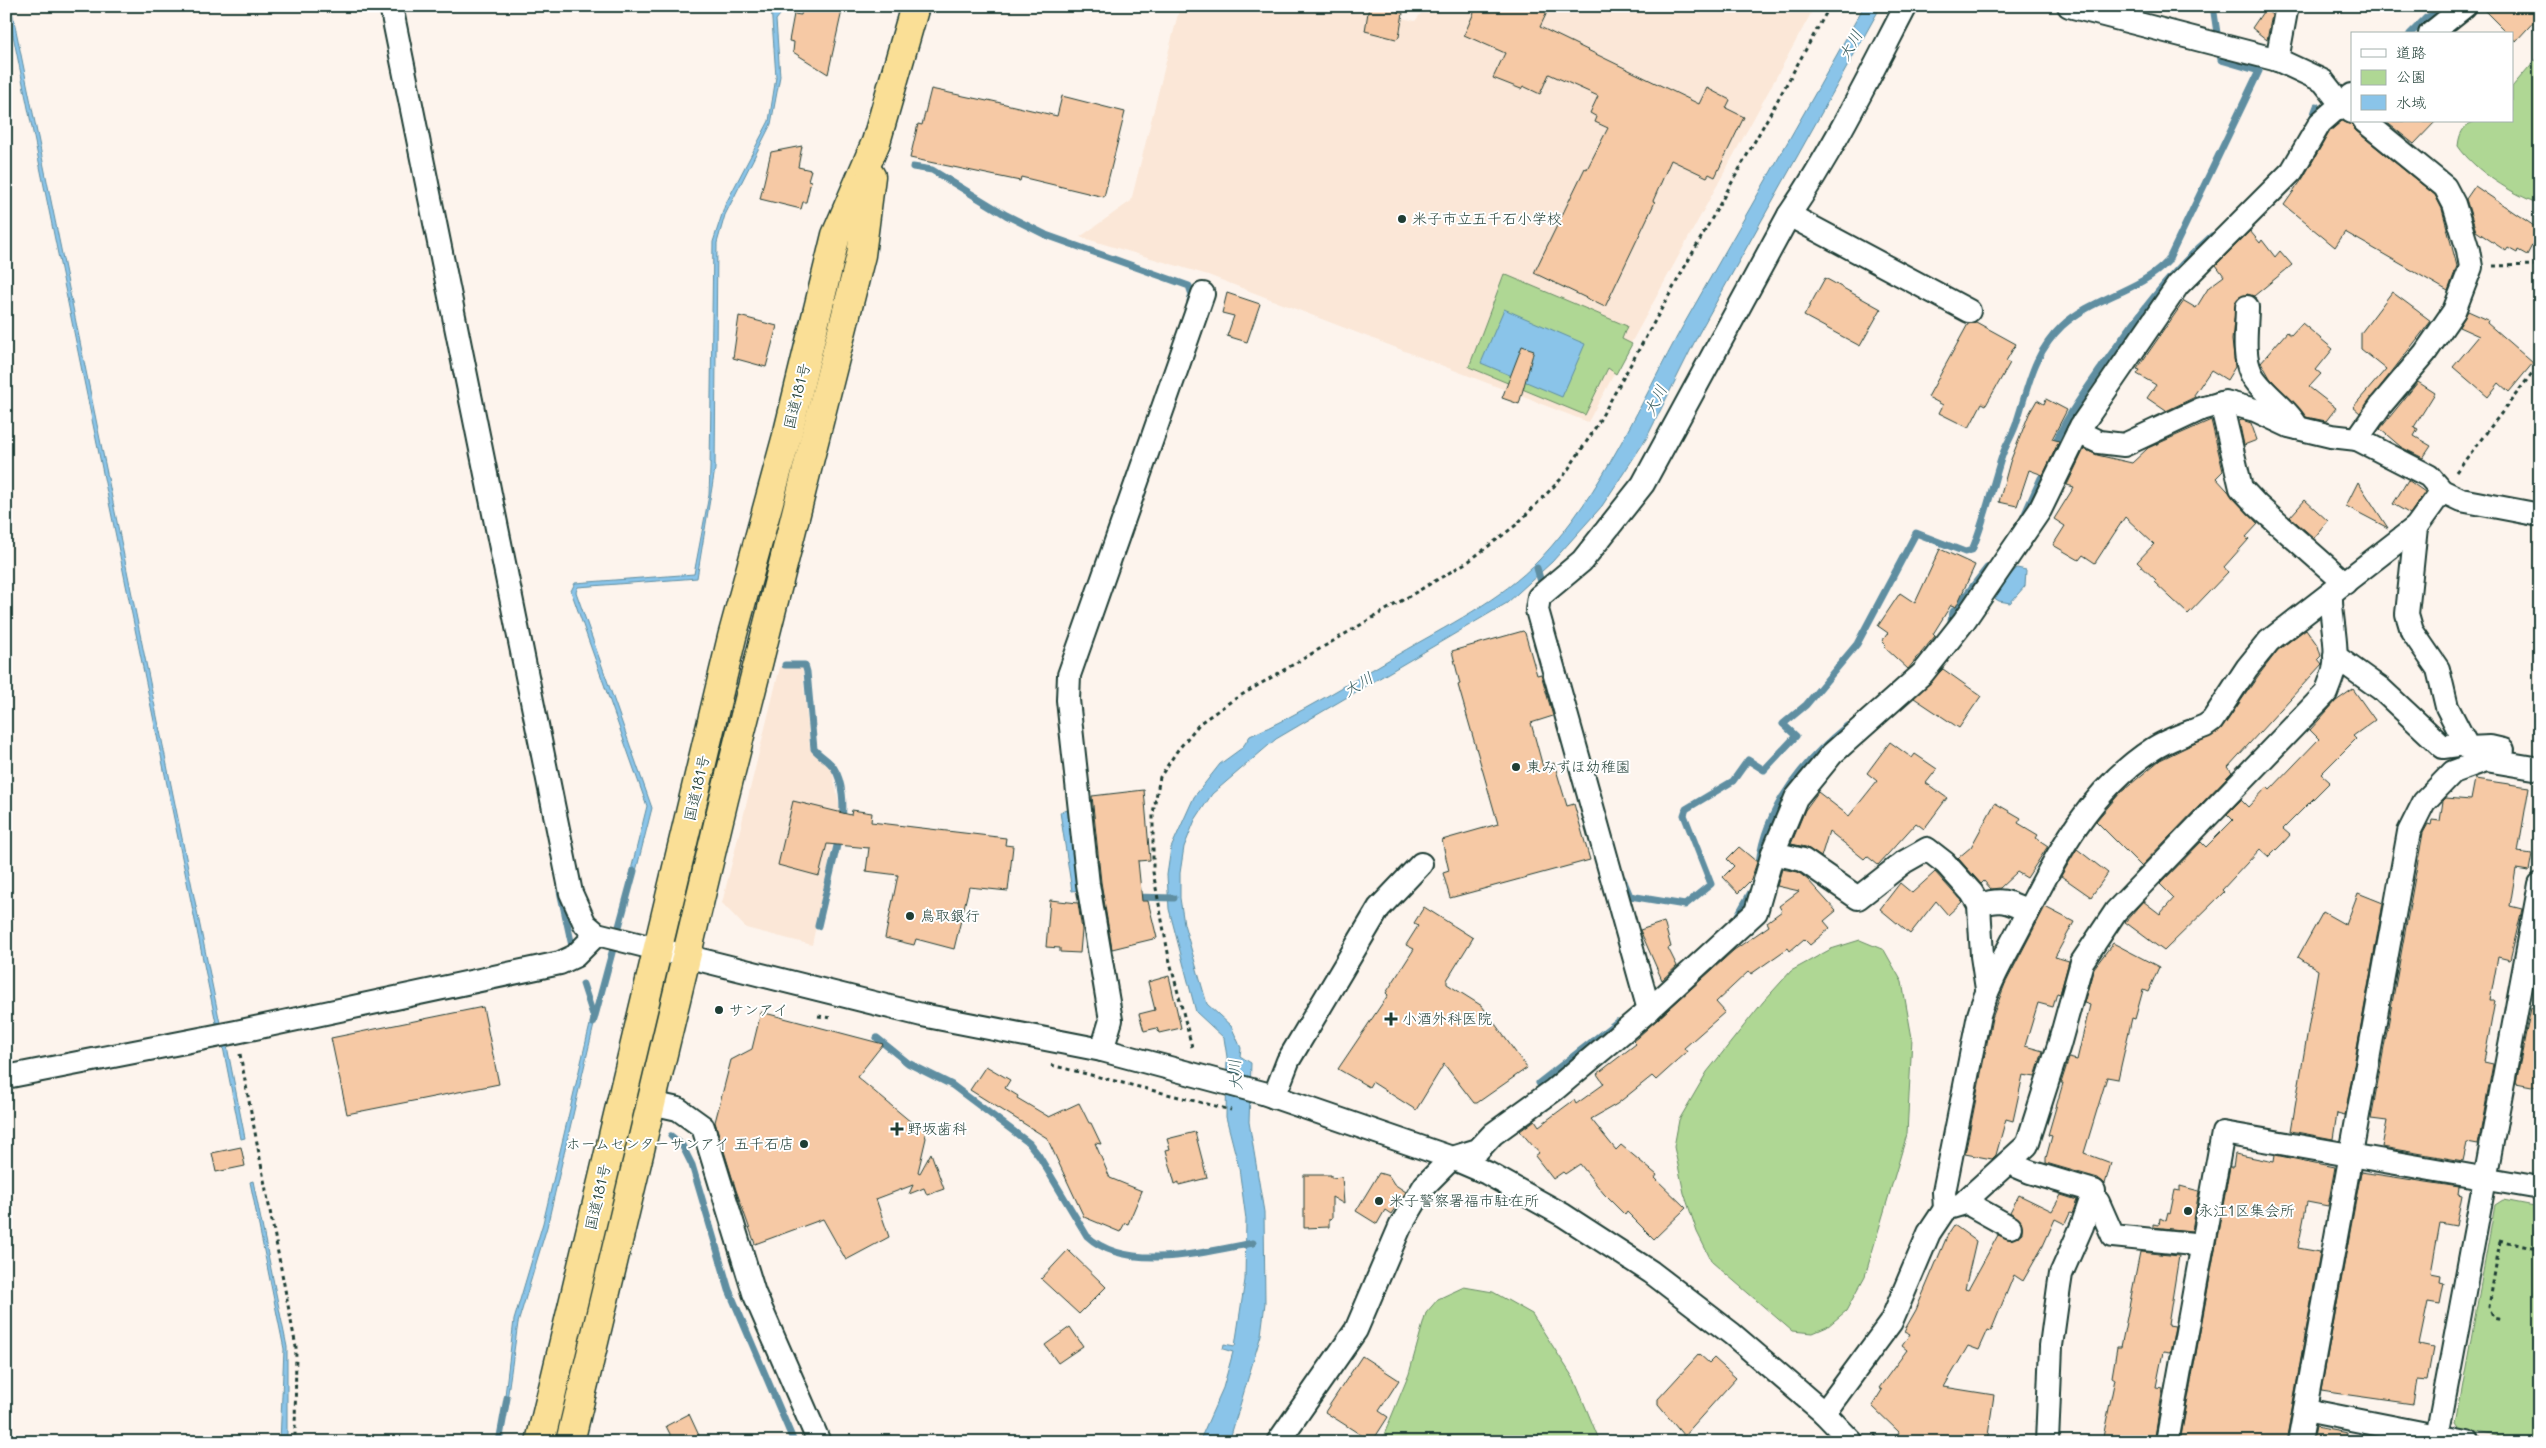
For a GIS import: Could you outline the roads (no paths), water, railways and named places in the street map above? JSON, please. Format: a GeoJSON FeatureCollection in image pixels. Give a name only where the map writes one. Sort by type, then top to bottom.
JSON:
{"type":"FeatureCollection","features":[{"type":"Feature","properties":{"kind":"highway","name":"国道181号"},"geometry":{"type":"LineString","coordinates":[[540,1442],[732,637],[788,432],[836,235],[876,142],[915,6]]}},
{"type":"Feature","properties":{"kind":"highway","name":"国道181号"},"geometry":{"type":"LineString","coordinates":[[570,1442],[686,956],[861,255],[876,142]]}},
{"type":"Feature","properties":{"kind":"street"},"geometry":{"type":"LineString","coordinates":[[391,6],[571,893],[585,924],[597,934],[922,1015],[1102,1050],[1268,1095],[1452,1158],[1487,1173],[1563,1215],[1651,1272],[1732,1334],[1824,1413],[1852,1442]]}},
{"type":"Feature","properties":{"kind":"street"},"geometry":{"type":"LineString","coordinates":[[1649,1010],[1537,610],[1539,598],[1582,561],[1643,484],[1789,215],[1833,142],[1906,6]]}},
{"type":"Feature","properties":{"kind":"street"},"geometry":{"type":"LineString","coordinates":[[1278,1442],[1356,1330],[1400,1227],[1425,1185],[1452,1158],[1478,1150],[1492,1134],[1554,1090],[1649,1010],[1756,912],[1773,853],[1796,798],[1832,754],[1924,673],[1964,621],[2040,510],[2078,432],[2178,285],[2292,171],[2320,124],[2348,104],[2323,81],[2277,60],[2069,6]]}},
{"type":"Feature","properties":{"kind":"street"},"geometry":{"type":"LineString","coordinates":[[2277,60],[2287,6]]}},
{"type":"Feature","properties":{"kind":"street"},"geometry":{"type":"LineString","coordinates":[[2432,32],[2465,6]]}},
{"type":"Feature","properties":{"kind":"street"},"geometry":{"type":"LineString","coordinates":[[2357,439],[2381,405],[2425,353],[2454,311],[2471,266],[2454,204],[2446,187],[2365,122]]}},
{"type":"Feature","properties":{"kind":"street"},"geometry":{"type":"LineString","coordinates":[[1789,215],[1969,312]]}},
{"type":"Feature","properties":{"kind":"street"},"geometry":{"type":"LineString","coordinates":[[1102,1050],[1111,1020],[1088,884],[1068,700],[1069,675],[1203,294]]}},
{"type":"Feature","properties":{"kind":"street"},"geometry":{"type":"LineString","coordinates":[[2247,307],[2247,358],[2252,375],[2291,415],[2298,428]]}},
{"type":"Feature","properties":{"kind":"street"},"geometry":{"type":"LineString","coordinates":[[2078,432],[2099,442],[2124,445],[2201,409],[2222,403],[2255,410],[2298,428],[2331,436],[2357,439],[2429,476],[2442,491],[2461,500],[2540,515]]}},
{"type":"Feature","properties":{"kind":"street"},"geometry":{"type":"LineString","coordinates":[[1824,1413],[1891,1322],[1929,1233],[1946,1209],[1967,1200],[2027,1145],[2059,1045],[2082,962],[2116,911],[2326,693],[2334,670],[2338,588],[2241,488],[2222,403]]}},
{"type":"Feature","properties":{"kind":"street"},"geometry":{"type":"LineString","coordinates":[[1946,1209],[1944,1192],[1979,1015],[1987,989],[2073,830],[2102,791],[2128,767],[2155,747],[2205,726],[2212,721],[2247,668],[2270,641],[2416,527],[2442,491]]}},
{"type":"Feature","properties":{"kind":"street"},"geometry":{"type":"LineString","coordinates":[[2416,527],[2407,614],[2412,631],[2438,669],[2447,707],[2465,744],[2468,748],[2490,747],[2533,756],[2540,761]]}},
{"type":"Feature","properties":{"kind":"street"},"geometry":{"type":"LineString","coordinates":[[2335,656],[2354,667],[2381,689],[2443,748],[2465,744]]}},
{"type":"Feature","properties":{"kind":"street"},"geometry":{"type":"LineString","coordinates":[[2299,1442],[2409,832],[2424,802],[2453,772],[2486,760],[2540,769]]}},
{"type":"Feature","properties":{"kind":"street"},"geometry":{"type":"LineString","coordinates":[[1773,853],[1803,860],[1858,898],[1904,862],[1927,849],[1945,863],[1972,893],[1979,905],[1982,956],[1987,989]]}},
{"type":"Feature","properties":{"kind":"street"},"geometry":{"type":"LineString","coordinates":[[1268,1095],[1379,908],[1421,864]]}},
{"type":"Feature","properties":{"kind":"street"},"geometry":{"type":"LineString","coordinates":[[2437,1439],[2540,884]]}},
{"type":"Feature","properties":{"kind":"street"},"geometry":{"type":"LineString","coordinates":[[1979,905],[1994,900],[2007,901],[2028,911]]}},
{"type":"Feature","properties":{"kind":"street"},"geometry":{"type":"LineString","coordinates":[[6,1077],[236,1032],[560,963],[575,956],[597,934]]}},
{"type":"Feature","properties":{"kind":"street"},"geometry":{"type":"LineString","coordinates":[[651,1102],[678,1109],[703,1127],[754,1293],[819,1442]]}},
{"type":"Feature","properties":{"kind":"street"},"geometry":{"type":"LineString","coordinates":[[2167,1442],[2223,1133],[2540,1188]]}},
{"type":"Feature","properties":{"kind":"street"},"geometry":{"type":"LineString","coordinates":[[2009,1163],[2030,1172],[2094,1191],[2082,1226],[2061,1274],[2051,1346],[2047,1442]]}},
{"type":"Feature","properties":{"kind":"street"},"geometry":{"type":"LineString","coordinates":[[2092,1197],[2098,1202],[2113,1236],[2203,1245]]}},
{"type":"Feature","properties":{"kind":"street"},"geometry":{"type":"LineString","coordinates":[[1967,1200],[1974,1207],[2010,1226]]}},
{"type":"Feature","properties":{"kind":"street"},"geometry":{"type":"LineString","coordinates":[[2305,1410],[2437,1439],[2467,1442]]}},
{"type":"Feature","properties":{"kind":"water"},"geometry":{"type":"Polygon","coordinates":[[[7,6],[11,6],[220,1023],[216,1023],[7,6]]]}},
{"type":"Feature","properties":{"kind":"water"},"geometry":{"type":"Polygon","coordinates":[[[771,6],[775,6],[776,13],[781,6],[787,6],[776,20],[780,76],[771,124],[725,215],[717,243],[715,469],[697,578],[578,587],[576,592],[652,808],[634,879],[629,878],[647,806],[571,591],[575,583],[694,574],[709,495],[713,242],[725,205],[769,121],[776,77],[771,6]]]}},
{"type":"Feature","properties":{"kind":"water","name":"大川"},"geometry":{"type":"Polygon","coordinates":[[[1864,6],[1881,6],[1699,333],[1646,439],[1602,506],[1552,562],[1507,603],[1276,739],[1212,794],[1195,820],[1184,847],[1180,873],[1180,898],[1184,924],[1207,1004],[1231,1026],[1241,1048],[1240,1056],[1251,1063],[1249,1122],[1264,1212],[1265,1303],[1261,1335],[1229,1442],[1199,1442],[1223,1388],[1233,1352],[1223,1349],[1224,1344],[1235,1346],[1245,1280],[1246,1219],[1239,1168],[1226,1117],[1227,1057],[1224,1038],[1196,1012],[1169,909],[1167,875],[1171,848],[1194,797],[1220,764],[1242,748],[1250,736],[1324,698],[1490,600],[1524,574],[1563,533],[1602,476],[1684,324],[1864,6]]]}},
{"type":"Feature","properties":{"kind":"water"},"geometry":{"type":"Polygon","coordinates":[[[1504,309],[1585,344],[1562,397],[1481,363],[1504,309]]]}},
{"type":"Feature","properties":{"kind":"water"},"geometry":{"type":"Polygon","coordinates":[[[2017,568],[2026,570],[2025,586],[2010,603],[1999,601],[1991,596],[2017,568]]]}},
{"type":"Feature","properties":{"kind":"water"},"geometry":{"type":"Polygon","coordinates":[[[1068,810],[1080,890],[1072,891],[1060,812],[1068,810]]]}},
{"type":"Feature","properties":{"kind":"water"},"geometry":{"type":"Polygon","coordinates":[[[592,1016],[596,1016],[547,1227],[518,1323],[506,1407],[504,1404],[514,1320],[543,1223],[592,1016]]]}},
{"type":"Feature","properties":{"kind":"water"},"geometry":{"type":"Polygon","coordinates":[[[227,1046],[245,1138],[241,1139],[223,1047],[227,1046]]]}},
{"type":"Feature","properties":{"kind":"water"},"geometry":{"type":"Polygon","coordinates":[[[253,1181],[287,1347],[287,1442],[280,1442],[284,1349],[250,1182],[253,1181]]]}},
{"type":"Feature","properties":{"kind":"waterway"},"geometry":{"type":"LineString","coordinates":[[1623,879],[1630,896],[1685,905],[1711,884],[1684,815],[1686,809],[1733,781],[1748,760],[1764,770],[1796,736],[1783,724],[1806,705],[1857,644],[1916,533],[1965,552],[1972,550],[1985,515],[2002,456],[2016,425],[2033,370],[2044,347],[2062,326],[2074,316],[2144,280],[2168,261],[2259,71],[2221,60],[2213,6]]}},
{"type":"Feature","properties":{"kind":"waterway"},"geometry":{"type":"LineString","coordinates":[[2412,32],[2426,18],[2447,8]]}},
{"type":"Feature","properties":{"kind":"waterway"},"geometry":{"type":"LineString","coordinates":[[2312,119],[2317,106]]}},
{"type":"Feature","properties":{"kind":"waterway"},"geometry":{"type":"LineString","coordinates":[[913,167],[932,170],[1006,215],[1046,235],[1189,286],[1192,295],[1190,301]]}},
{"type":"Feature","properties":{"kind":"waterway"},"geometry":{"type":"LineString","coordinates":[[2053,449],[2075,407],[2140,315],[2181,266],[2212,236]]}},
{"type":"Feature","properties":{"kind":"waterway"},"geometry":{"type":"LineString","coordinates":[[2024,516],[2041,478]]}},
{"type":"Feature","properties":{"kind":"waterway"},"geometry":{"type":"LineString","coordinates":[[1537,568],[1543,589]]}},
{"type":"Feature","properties":{"kind":"waterway"},"geometry":{"type":"LineString","coordinates":[[1950,625],[1953,612],[1987,568]]}},
{"type":"Feature","properties":{"kind":"waterway"},"geometry":{"type":"LineString","coordinates":[[785,665],[805,665],[814,749],[830,763],[837,774],[842,794],[842,821]]}},
{"type":"Feature","properties":{"kind":"waterway"},"geometry":{"type":"LineString","coordinates":[[1759,863],[1763,842],[1779,804],[1802,770],[1816,754],[1847,726]]}},
{"type":"Feature","properties":{"kind":"waterway"},"geometry":{"type":"LineString","coordinates":[[818,926],[839,837]]}},
{"type":"Feature","properties":{"kind":"waterway"},"geometry":{"type":"LineString","coordinates":[[593,1023],[634,871]]}},
{"type":"Feature","properties":{"kind":"waterway"},"geometry":{"type":"LineString","coordinates":[[560,891],[572,946]]}},
{"type":"Feature","properties":{"kind":"waterway"},"geometry":{"type":"LineString","coordinates":[[1738,915],[1751,892]]}},
{"type":"Feature","properties":{"kind":"waterway"},"geometry":{"type":"LineString","coordinates":[[1133,897],[1174,898]]}},
{"type":"Feature","properties":{"kind":"waterway"},"geometry":{"type":"LineString","coordinates":[[583,984],[594,1018]]}},
{"type":"Feature","properties":{"kind":"waterway"},"geometry":{"type":"LineString","coordinates":[[1539,1083],[1617,1022]]}},
{"type":"Feature","properties":{"kind":"waterway"},"geometry":{"type":"LineString","coordinates":[[877,1038],[908,1063],[952,1085],[1029,1143],[1039,1156],[1087,1236],[1104,1247],[1123,1254],[1144,1257],[1167,1257],[1253,1243]]}},
{"type":"Feature","properties":{"kind":"waterway"},"geometry":{"type":"LineString","coordinates":[[671,1136],[682,1145],[692,1165],[729,1290],[794,1442]]}},
{"type":"Feature","properties":{"kind":"waterway"},"geometry":{"type":"LineString","coordinates":[[499,1442],[507,1398]]}},
{"type":"Feature","properties":{"kind":"place","name":"米子市立五千石小学校"},"geometry":{"type":"Point","coordinates":[1402,219]}},
{"type":"Feature","properties":{"kind":"place","name":"東みずほ幼稚園"},"geometry":{"type":"Point","coordinates":[1516,767]}},
{"type":"Feature","properties":{"kind":"place","name":"鳥取銀行"},"geometry":{"type":"Point","coordinates":[910,916]}},
{"type":"Feature","properties":{"kind":"place","name":"サンアイ"},"geometry":{"type":"Point","coordinates":[719,1010]}},
{"type":"Feature","properties":{"kind":"place","name":"小酒外科医院"},"geometry":{"type":"Point","coordinates":[1391,1019]}},
{"type":"Feature","properties":{"kind":"place","name":"野坂歯科"},"geometry":{"type":"Point","coordinates":[897,1129]}},
{"type":"Feature","properties":{"kind":"place","name":"ホームセンターサンアイ 五千石店"},"geometry":{"type":"Point","coordinates":[804,1144]}},
{"type":"Feature","properties":{"kind":"place","name":"米子警察署福市駐在所"},"geometry":{"type":"Point","coordinates":[1379,1201]}},
{"type":"Feature","properties":{"kind":"place","name":"永江1区集会所"},"geometry":{"type":"Point","coordinates":[2188,1211]}}]}
